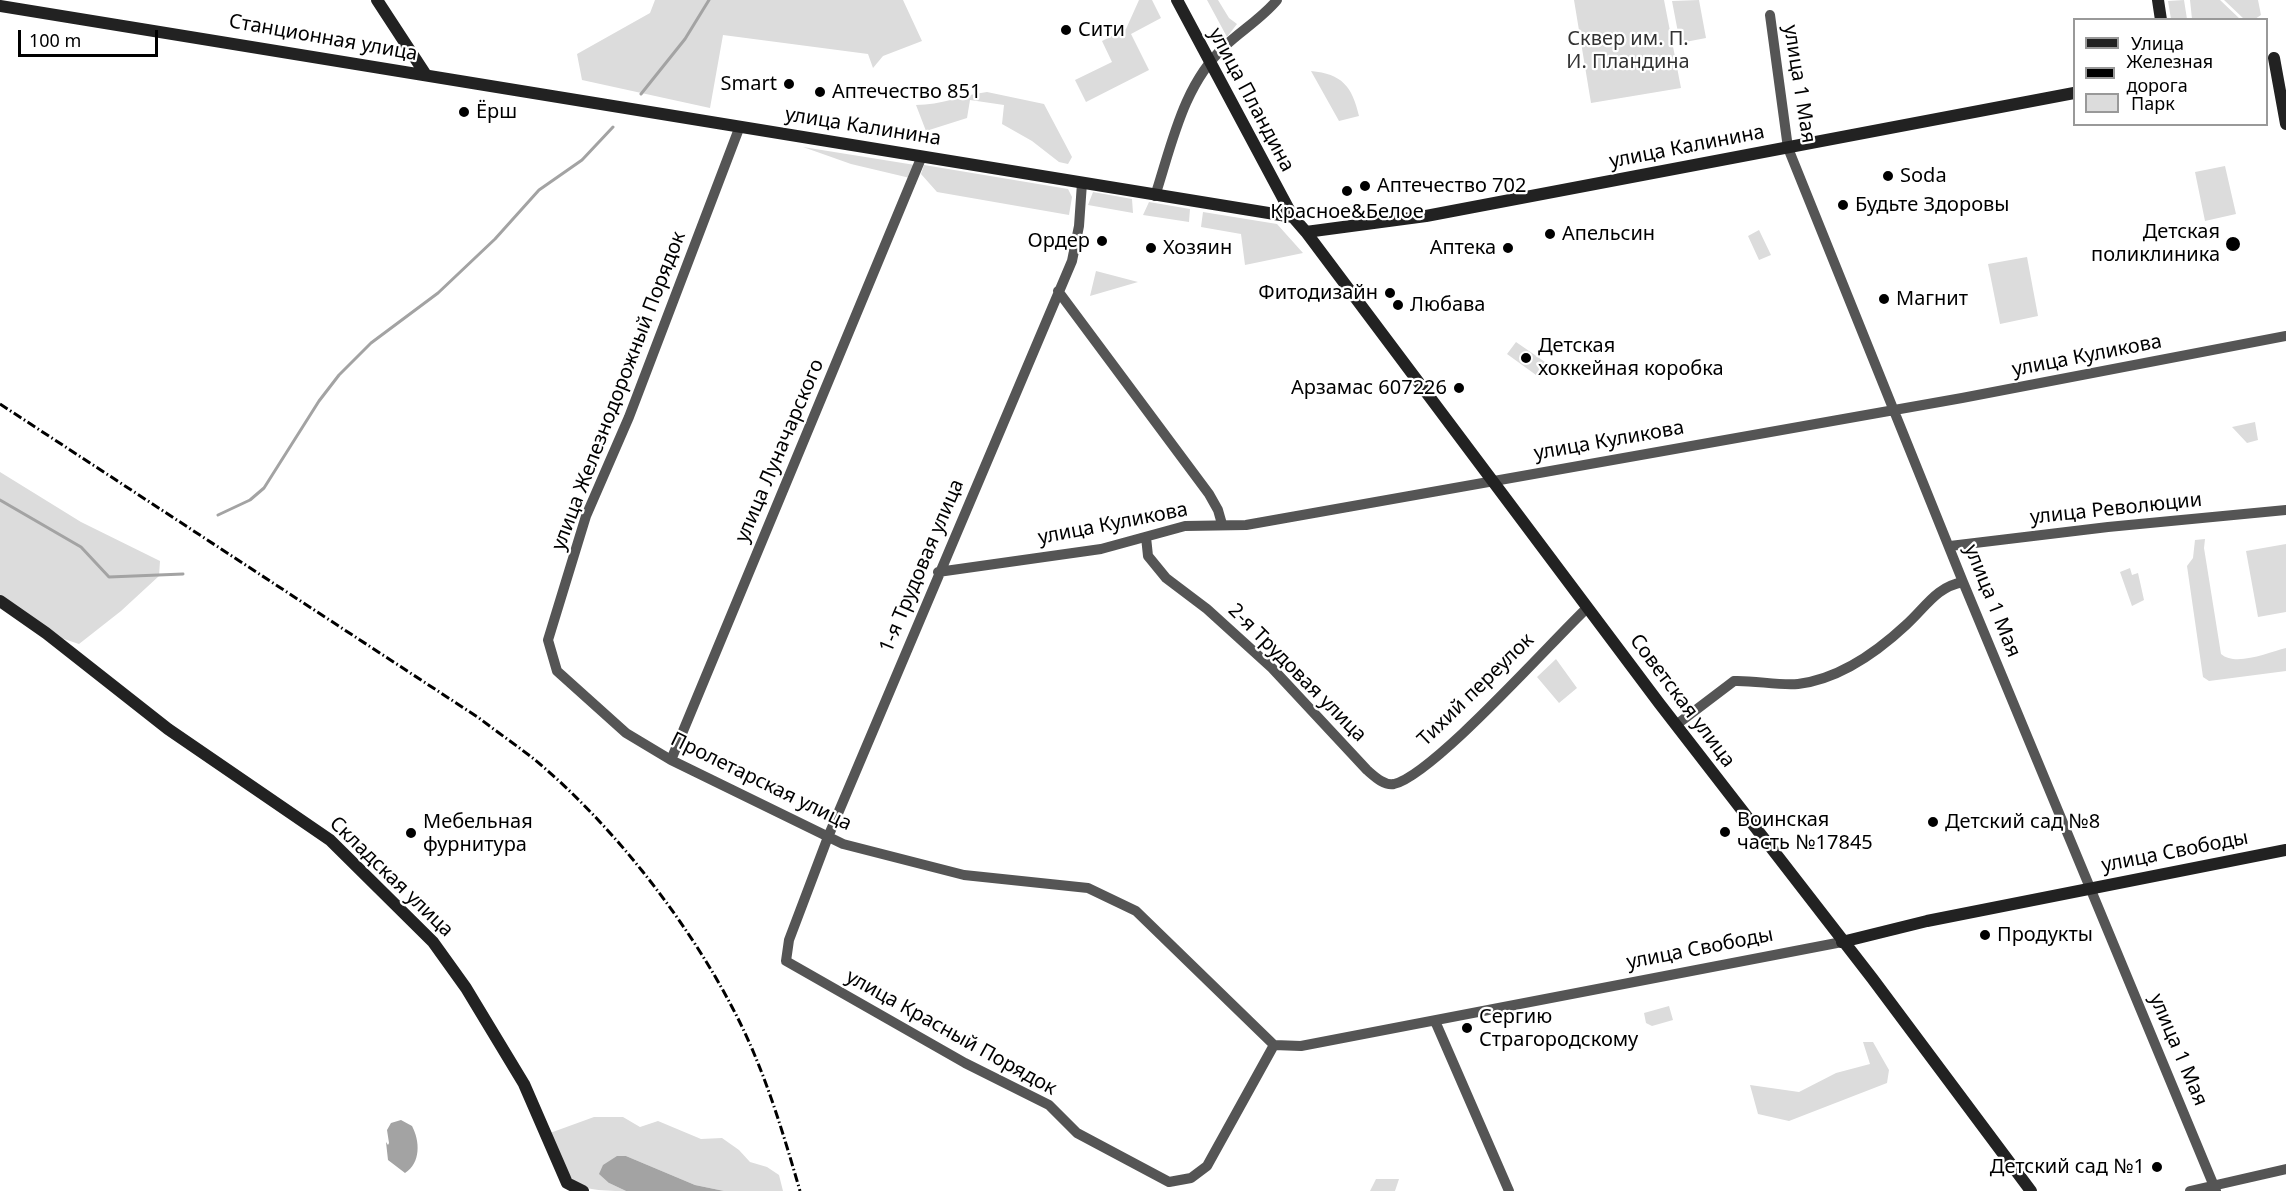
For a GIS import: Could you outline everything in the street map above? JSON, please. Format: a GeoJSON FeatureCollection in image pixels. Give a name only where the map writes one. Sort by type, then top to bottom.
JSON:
{"type":"FeatureCollection","features":[{"type":"Feature","properties":{"kind":"street"},"geometry":{"type":"LineString","coordinates":[[377,0],[426,75]]}},
{"type":"Feature","properties":{"kind":"street","name":"улица Пландина"},"geometry":{"type":"LineString","coordinates":[[1177,0],[1209,64],[1293,217],[1306,232]]}},
{"type":"Feature","properties":{"kind":"street"},"geometry":{"type":"LineString","coordinates":[[1155,196],[1185,104],[1209,64],[1225,46],[1270,10],[1277,0]]}},
{"type":"Feature","properties":{"kind":"street"},"geometry":{"type":"LineString","coordinates":[[2158,0],[2161,18]]}},
{"type":"Feature","properties":{"kind":"street","name":"Станционная улица"},"geometry":{"type":"LineString","coordinates":[[0,6],[426,75]]}},
{"type":"Feature","properties":{"kind":"street","name":"улица 1 Мая"},"geometry":{"type":"LineString","coordinates":[[1770,15],[1788,148],[1963,582],[2215,1188]]}},
{"type":"Feature","properties":{"kind":"street"},"geometry":{"type":"LineString","coordinates":[[2275,58],[2286,124]]}},
{"type":"Feature","properties":{"kind":"street","name":"улица Калинина"},"geometry":{"type":"LineString","coordinates":[[426,75],[1293,217]]}},
{"type":"Feature","properties":{"kind":"street","name":"улица Калинина"},"geometry":{"type":"LineString","coordinates":[[1306,232],[1426,216],[2073,93]]}},
{"type":"Feature","properties":{"kind":"street","name":"улица Железнодорожный Порядок"},"geometry":{"type":"LineString","coordinates":[[557,671],[548,640],[586,516],[629,417],[740,126]]}},
{"type":"Feature","properties":{"kind":"street","name":"улица Луначарского"},"geometry":{"type":"LineString","coordinates":[[671,760],[922,156]]}},
{"type":"Feature","properties":{"kind":"street","name":"1-я Трудовая улица"},"geometry":{"type":"LineString","coordinates":[[786,961],[789,940],[828,837],[1072,261],[1080,219],[1082,183]]}},
{"type":"Feature","properties":{"kind":"street","name":"Советская улица"},"geometry":{"type":"LineString","coordinates":[[1306,232],[1587,608],[2031,1191]]}},
{"type":"Feature","properties":{"kind":"street"},"geometry":{"type":"LineString","coordinates":[[1058,291],[1209,494],[1218,510],[1222,524]]}},
{"type":"Feature","properties":{"kind":"street","name":"улица Куликова"},"geometry":{"type":"LineString","coordinates":[[938,573],[1101,549],[1185,526],[1246,525],[1894,408],[1972,396],[2286,336]]}},
{"type":"Feature","properties":{"kind":"street","name":"улица Революции"},"geometry":{"type":"LineString","coordinates":[[1950,546],[2108,527],[2286,510]]}},
{"type":"Feature","properties":{"kind":"street","name":"2-я Трудовая улица"},"geometry":{"type":"LineString","coordinates":[[1146,537],[1148,556],[1166,579],[1208,609],[1272,668],[1367,770],[1382,782]]}},
{"type":"Feature","properties":{"kind":"street"},"geometry":{"type":"LineString","coordinates":[[1676,725],[1734,681],[1797,684],[1815,680],[1853,665],[1880,648],[1907,625],[1935,593],[1963,582]]}},
{"type":"Feature","properties":{"kind":"street","name":"Складская улица"},"geometry":{"type":"LineString","coordinates":[[0,601],[46,633],[168,729],[330,840],[433,942],[466,988],[524,1084],[567,1182],[584,1191]]}},
{"type":"Feature","properties":{"kind":"street","name":"Тихий переулок"},"geometry":{"type":"LineString","coordinates":[[1382,782],[1392,784],[1410,777],[1443,750],[1587,608]]}},
{"type":"Feature","properties":{"kind":"street","name":"Пролетарская улица"},"geometry":{"type":"LineString","coordinates":[[557,671],[626,733],[671,760],[843,844],[964,875],[1088,888],[1136,911],[1274,1046]]}},
{"type":"Feature","properties":{"kind":"street","name":"улица Свободы"},"geometry":{"type":"LineString","coordinates":[[1274,1046],[1300,1046],[1435,1021],[1842,942],[1857,936],[2286,850]]}},
{"type":"Feature","properties":{"kind":"street","name":"улица Красный Порядок"},"geometry":{"type":"LineString","coordinates":[[786,961],[965,1063],[1049,1105],[1077,1133],[1169,1182],[1191,1178],[1207,1166],[1274,1046]]}},
{"type":"Feature","properties":{"kind":"street"},"geometry":{"type":"LineString","coordinates":[[1435,1021],[1509,1191]]}},
{"type":"Feature","properties":{"kind":"street"},"geometry":{"type":"LineString","coordinates":[[2190,1191],[2215,1188],[2286,1169]]}},
{"type":"Feature","properties":{"kind":"green space"},"geometry":{"type":"Polygon","coordinates":[[[655,0],[903,0],[922,41],[883,56],[873,68],[868,54],[723,35],[710,108],[582,80],[577,54],[650,13],[655,0]]]}},
{"type":"Feature","properties":{"kind":"green space"},"geometry":{"type":"Polygon","coordinates":[[[1139,0],[1152,0],[1161,18],[1131,34],[1149,70],[1086,102],[1075,80],[1112,62],[1102,41],[1126,29],[1139,0]]]}},
{"type":"Feature","properties":{"kind":"green space"},"geometry":{"type":"Polygon","coordinates":[[[1207,0],[1218,0],[1229,18],[1237,24],[1227,37],[1207,0]]]}},
{"type":"Feature","properties":{"kind":"green space","name":"Сквер им. П. И. Пландина"},"geometry":{"type":"Polygon","coordinates":[[[1574,0],[1664,0],[1681,88],[1591,103],[1574,0]]]}},
{"type":"Feature","properties":{"kind":"green space"},"geometry":{"type":"Polygon","coordinates":[[[1699,0],[1706,38],[1680,43],[1672,1],[1699,0]]]}},
{"type":"Feature","properties":{"kind":"green space"},"geometry":{"type":"Polygon","coordinates":[[[2184,0],[2187,18],[2171,18],[2168,1],[2184,0]]]}},
{"type":"Feature","properties":{"kind":"green space"},"geometry":{"type":"Polygon","coordinates":[[[2190,0],[2220,0],[2239,18],[2192,18],[2190,0]]]}},
{"type":"Feature","properties":{"kind":"green space"},"geometry":{"type":"Polygon","coordinates":[[[2224,0],[2258,0],[2261,15],[2256,18],[2243,18],[2224,0]]]}},
{"type":"Feature","properties":{"kind":"green space"},"geometry":{"type":"Polygon","coordinates":[[[1311,71],[1331,75],[1344,83],[1353,97],[1359,116],[1339,121],[1311,71]]]}},
{"type":"Feature","properties":{"kind":"green space"},"geometry":{"type":"Polygon","coordinates":[[[987,92],[1044,104],[1072,157],[1068,164],[1059,162],[1032,141],[1002,124],[1004,105],[970,100],[967,118],[926,131],[916,105],[987,92]]]}},
{"type":"Feature","properties":{"kind":"green space"},"geometry":{"type":"Polygon","coordinates":[[[803,147],[915,165],[910,178],[851,164],[803,147]]]}},
{"type":"Feature","properties":{"kind":"green space"},"geometry":{"type":"Polygon","coordinates":[[[924,165],[1068,189],[1072,197],[1069,215],[937,192],[921,174],[924,165]]]}},
{"type":"Feature","properties":{"kind":"green space"},"geometry":{"type":"Polygon","coordinates":[[[2225,166],[2236,214],[2205,221],[2195,172],[2225,166]]]}},
{"type":"Feature","properties":{"kind":"green space"},"geometry":{"type":"Polygon","coordinates":[[[1093,192],[1132,199],[1133,213],[1088,205],[1093,192]]]}},
{"type":"Feature","properties":{"kind":"green space"},"geometry":{"type":"Polygon","coordinates":[[[1149,202],[1190,209],[1189,222],[1143,215],[1149,202]]]}},
{"type":"Feature","properties":{"kind":"green space"},"geometry":{"type":"Polygon","coordinates":[[[1203,212],[1277,224],[1303,253],[1245,265],[1241,234],[1201,227],[1203,212]]]}},
{"type":"Feature","properties":{"kind":"green space"},"geometry":{"type":"Polygon","coordinates":[[[1759,230],[1771,255],[1759,260],[1748,236],[1759,230]]]}},
{"type":"Feature","properties":{"kind":"green space"},"geometry":{"type":"Polygon","coordinates":[[[2027,257],[2038,316],[2000,324],[1988,264],[2027,257]]]}},
{"type":"Feature","properties":{"kind":"green space"},"geometry":{"type":"Polygon","coordinates":[[[1096,271],[1138,282],[1090,296],[1096,271]]]}},
{"type":"Feature","properties":{"kind":"green space","name":"Детская хоккейная коробка"},"geometry":{"type":"Polygon","coordinates":[[[1516,342],[1545,362],[1536,375],[1507,354],[1516,342]]]}},
{"type":"Feature","properties":{"kind":"green space"},"geometry":{"type":"Polygon","coordinates":[[[2255,422],[2258,440],[2247,443],[2232,427],[2255,422]]]}},
{"type":"Feature","properties":{"kind":"green space"},"geometry":{"type":"Polygon","coordinates":[[[0,472],[81,522],[160,561],[159,576],[121,611],[79,644],[46,633],[0,601],[0,472]]]}},
{"type":"Feature","properties":{"kind":"green space"},"geometry":{"type":"Polygon","coordinates":[[[2205,539],[2204,548],[2221,654],[2227,658],[2244,659],[2286,648],[2286,671],[2209,681],[2203,677],[2187,566],[2193,558],[2195,540],[2205,539]]]}},
{"type":"Feature","properties":{"kind":"green space"},"geometry":{"type":"Polygon","coordinates":[[[2286,544],[2286,612],[2258,617],[2246,551],[2286,544]]]}},
{"type":"Feature","properties":{"kind":"green space"},"geometry":{"type":"Polygon","coordinates":[[[2130,568],[2132,575],[2138,573],[2144,600],[2132,606],[2120,572],[2130,568]]]}},
{"type":"Feature","properties":{"kind":"green space"},"geometry":{"type":"Polygon","coordinates":[[[1556,659],[1577,688],[1559,703],[1537,677],[1556,659]]]}},
{"type":"Feature","properties":{"kind":"green space"},"geometry":{"type":"Polygon","coordinates":[[[1669,1006],[1673,1020],[1652,1026],[1646,1023],[1644,1013],[1669,1006]]]}},
{"type":"Feature","properties":{"kind":"green space"},"geometry":{"type":"Polygon","coordinates":[[[1863,1042],[1873,1042],[1889,1070],[1887,1083],[1789,1121],[1758,1114],[1750,1085],[1799,1092],[1836,1073],[1870,1064],[1863,1042]]]}},
{"type":"Feature","properties":{"kind":"green space"},"geometry":{"type":"Polygon","coordinates":[[[594,1117],[623,1117],[640,1127],[658,1121],[701,1139],[722,1138],[739,1150],[750,1162],[767,1167],[779,1175],[783,1191],[724,1191],[695,1185],[626,1156],[609,1183],[626,1191],[606,1191],[582,1186],[569,1174],[550,1133],[594,1117]]]}},
{"type":"Feature","properties":{"kind":"green space"},"geometry":{"type":"Polygon","coordinates":[[[1376,1179],[1399,1179],[1395,1191],[1370,1191],[1376,1179]]]}},
{"type":"Feature","properties":{"kind":"shaded area"},"geometry":{"type":"Polygon","coordinates":[[[401,1120],[412,1126],[418,1145],[414,1164],[405,1173],[388,1160],[386,1142],[388,1145],[387,1130],[391,1123],[401,1120]]]}},
{"type":"Feature","properties":{"kind":"shaded area"},"geometry":{"type":"Polygon","coordinates":[[[617,1156],[626,1156],[695,1185],[724,1191],[626,1191],[609,1183],[599,1174],[603,1165],[617,1156]]]}},
{"type":"Feature","properties":{"kind":"waterway"},"geometry":{"type":"LineString","coordinates":[[641,94],[685,39],[709,0]]}},
{"type":"Feature","properties":{"kind":"waterway"},"geometry":{"type":"LineString","coordinates":[[218,515],[250,500],[264,488],[319,401],[339,375],[371,343],[438,293],[495,239],[539,190],[582,160],[613,127]]}},
{"type":"Feature","properties":{"kind":"waterway"},"geometry":{"type":"LineString","coordinates":[[0,500],[81,547],[109,577],[183,574]]}},
{"type":"Feature","properties":{"kind":"railway"},"geometry":{"type":"LineString","coordinates":[[0,404],[479,718],[563,784],[591,812],[645,874],[713,974],[743,1029],[762,1074],[800,1191]]}},
{"type":"Feature","properties":{"kind":"place","name":"Сити"},"geometry":{"type":"Point","coordinates":[1066,30]}},
{"type":"Feature","properties":{"kind":"place","name":"Smart"},"geometry":{"type":"Point","coordinates":[789,84]}},
{"type":"Feature","properties":{"kind":"place","name":"Аптечество 851"},"geometry":{"type":"Point","coordinates":[820,92]}},
{"type":"Feature","properties":{"kind":"place","name":"Ёрш"},"geometry":{"type":"Point","coordinates":[464,112]}},
{"type":"Feature","properties":{"kind":"place","name":"Soda"},"geometry":{"type":"Point","coordinates":[1888,176]}},
{"type":"Feature","properties":{"kind":"place","name":"Аптечество 702"},"geometry":{"type":"Point","coordinates":[1365,186]}},
{"type":"Feature","properties":{"kind":"place","name":"Красное&Белое"},"geometry":{"type":"Point","coordinates":[1347,191]}},
{"type":"Feature","properties":{"kind":"place","name":"Будьте Здоровы"},"geometry":{"type":"Point","coordinates":[1843,205]}},
{"type":"Feature","properties":{"kind":"place","name":"Апельсин"},"geometry":{"type":"Point","coordinates":[1550,234]}},
{"type":"Feature","properties":{"kind":"place","name":"Ордер"},"geometry":{"type":"Point","coordinates":[1102,241]}},
{"type":"Feature","properties":{"kind":"place","name":"Детская поликлиника"},"geometry":{"type":"Point","coordinates":[2233,244]}},
{"type":"Feature","properties":{"kind":"place","name":"Хозяин"},"geometry":{"type":"Point","coordinates":[1151,248]}},
{"type":"Feature","properties":{"kind":"place","name":"Аптека"},"geometry":{"type":"Point","coordinates":[1508,248]}},
{"type":"Feature","properties":{"kind":"place","name":"Фитодизайн"},"geometry":{"type":"Point","coordinates":[1390,293]}},
{"type":"Feature","properties":{"kind":"place","name":"Магнит"},"geometry":{"type":"Point","coordinates":[1884,299]}},
{"type":"Feature","properties":{"kind":"place","name":"Любава"},"geometry":{"type":"Point","coordinates":[1398,305]}},
{"type":"Feature","properties":{"kind":"place","name":"Детская хоккейная коробка"},"geometry":{"type":"Point","coordinates":[1526,358]}},
{"type":"Feature","properties":{"kind":"place","name":"Арзамас 607226"},"geometry":{"type":"Point","coordinates":[1459,388]}},
{"type":"Feature","properties":{"kind":"place","name":"Детский сад №8"},"geometry":{"type":"Point","coordinates":[1933,822]}},
{"type":"Feature","properties":{"kind":"place","name":"Воинская часть №17845"},"geometry":{"type":"Point","coordinates":[1725,832]}},
{"type":"Feature","properties":{"kind":"place","name":"Мебельная фурнитура"},"geometry":{"type":"Point","coordinates":[411,833]}},
{"type":"Feature","properties":{"kind":"place","name":"Продукты"},"geometry":{"type":"Point","coordinates":[1985,935]}},
{"type":"Feature","properties":{"kind":"place","name":"Сергию Страгородскому"},"geometry":{"type":"Point","coordinates":[1467,1028]}},
{"type":"Feature","properties":{"kind":"place","name":"Детский сад №1"},"geometry":{"type":"Point","coordinates":[2157,1167]}}]}
